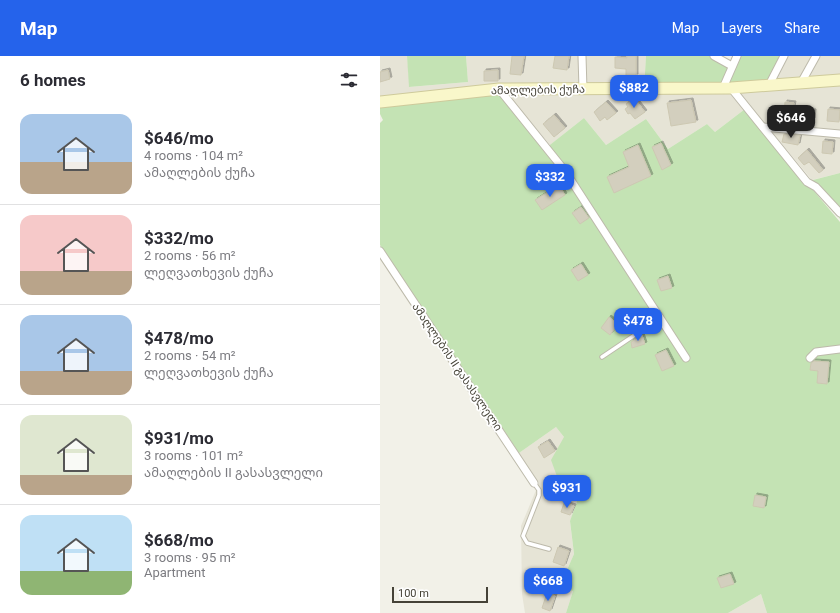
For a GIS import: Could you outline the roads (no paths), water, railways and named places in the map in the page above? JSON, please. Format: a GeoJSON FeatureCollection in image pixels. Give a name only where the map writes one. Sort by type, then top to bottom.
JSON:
{"type":"FeatureCollection","features":[{"type":"Feature","properties":{"kind":"street"},"geometry":{"type":"LineString","coordinates":[[582,56],[583,89]]}},
{"type":"Feature","properties":{"kind":"street"},"geometry":{"type":"LineString","coordinates":[[714,56],[732,66]]}},
{"type":"Feature","properties":{"kind":"street"},"geometry":{"type":"LineString","coordinates":[[737,56],[732,66],[727,88],[763,127],[807,182],[816,187],[840,213]]}},
{"type":"Feature","properties":{"kind":"street"},"geometry":{"type":"LineString","coordinates":[[769,85],[784,56]]}},
{"type":"Feature","properties":{"kind":"street"},"geometry":{"type":"LineString","coordinates":[[801,83],[816,56]]}},
{"type":"Feature","properties":{"kind":"street","name":"ამაღლების ქუჩა"},"geometry":{"type":"LineString","coordinates":[[380,102],[499,89],[727,88],[840,80]]}},
{"type":"Feature","properties":{"kind":"street"},"geometry":{"type":"LineString","coordinates":[[499,89],[565,171],[686,358]]}},
{"type":"Feature","properties":{"kind":"street"},"geometry":{"type":"LineString","coordinates":[[763,127],[840,134]]}},
{"type":"Feature","properties":{"kind":"street","name":"ამაღლების II გასასვლელი"},"geometry":{"type":"LineString","coordinates":[[380,251],[534,483]]}},
{"type":"Feature","properties":{"kind":"street"},"geometry":{"type":"LineString","coordinates":[[810,358],[816,352],[840,349]]}},
{"type":"Feature","properties":{"kind":"lane"},"geometry":{"type":"LineString","coordinates":[[602,356],[660,318]]}},
{"type":"Feature","properties":{"kind":"lane"},"geometry":{"type":"LineString","coordinates":[[534,483],[539,490],[539,495],[523,536],[527,543],[549,548]]}}]}
